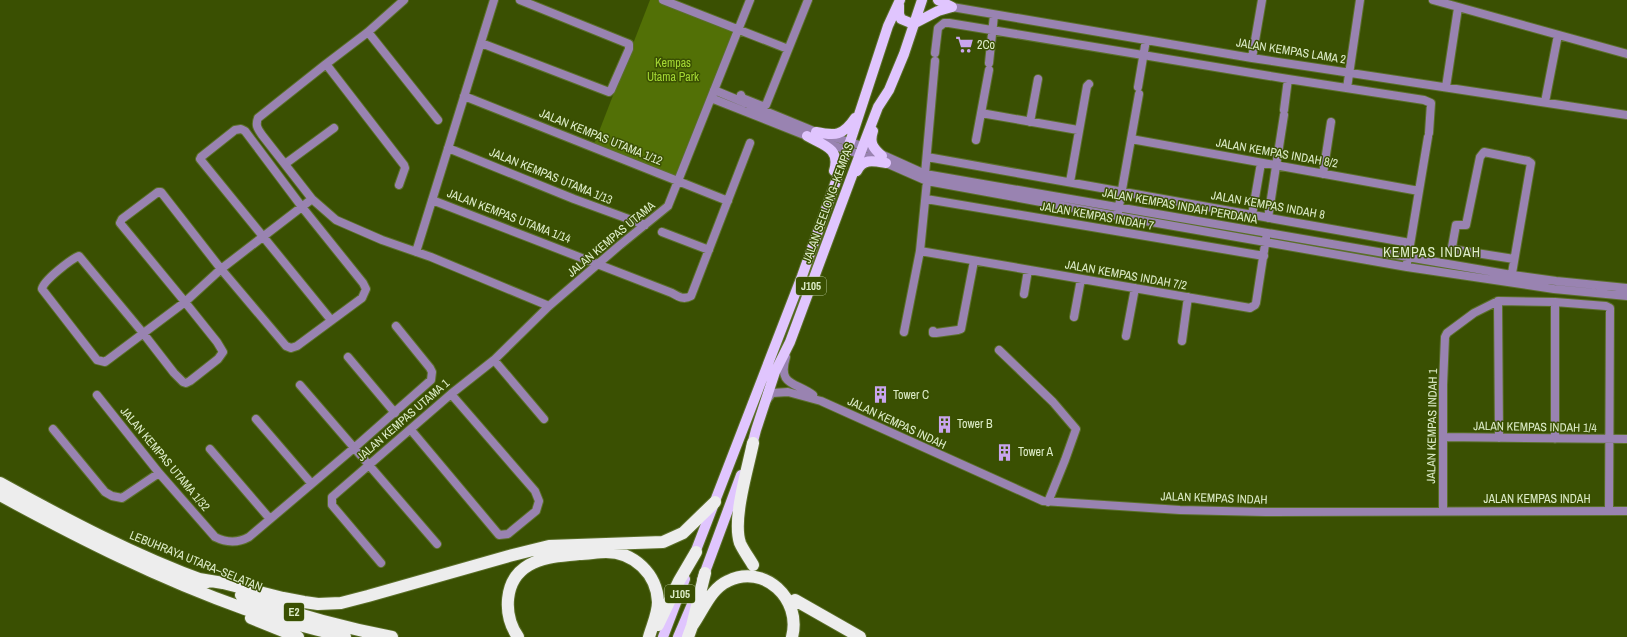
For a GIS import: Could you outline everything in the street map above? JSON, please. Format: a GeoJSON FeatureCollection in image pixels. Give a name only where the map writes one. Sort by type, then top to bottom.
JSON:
{"type":"FeatureCollection","features":[{"type":"Feature","properties":{"kind":"highway"},"geometry":{"type":"LineString","coordinates":[[752,565],[740,543],[738,528],[740,505],[753,443]]}},
{"type":"Feature","properties":{"kind":"highway","name":"LEBUHRAYA UTARA–SELATAN"},"geometry":{"type":"LineString","coordinates":[[0,483],[52,512],[245,608],[345,637]]}},
{"type":"Feature","properties":{"kind":"highway","name":"LEBUHRAYA UTARA–SELATAN"},"geometry":{"type":"LineString","coordinates":[[0,495],[66,531],[107,551],[197,584],[334,624],[392,637]]}},
{"type":"Feature","properties":{"kind":"highway"},"geometry":{"type":"LineString","coordinates":[[197,584],[223,583],[304,602],[324,604],[341,603],[549,546],[663,542],[683,533],[715,502]]}},
{"type":"Feature","properties":{"kind":"highway"},"geometry":{"type":"LineString","coordinates":[[518,637],[509,621],[507,610],[511,585],[519,574],[529,565],[544,559],[558,556],[607,552],[622,555],[634,560],[645,569],[652,580],[658,602],[649,637]]}},
{"type":"Feature","properties":{"kind":"highway"},"geometry":{"type":"LineString","coordinates":[[652,637],[679,581],[696,552]]}},
{"type":"Feature","properties":{"kind":"highway"},"geometry":{"type":"LineString","coordinates":[[690,632],[705,574]]}},
{"type":"Feature","properties":{"kind":"highway"},"geometry":{"type":"LineString","coordinates":[[690,632],[708,600],[719,587],[728,581],[740,577],[754,577],[769,581],[777,586],[783,594],[791,611],[793,624],[792,637]]}},
{"type":"Feature","properties":{"kind":"highway"},"geometry":{"type":"LineString","coordinates":[[197,584],[216,603],[298,637]]}},
{"type":"Feature","properties":{"kind":"highway"},"geometry":{"type":"LineString","coordinates":[[795,600],[860,637]]}},
{"type":"Feature","properties":{"kind":"main road","name":"JALAN SEELONG–KEMPAS"},"geometry":{"type":"LineString","coordinates":[[705,574],[753,443],[775,372],[790,342],[878,107],[889,90],[904,54],[922,0]]}},
{"type":"Feature","properties":{"kind":"main road"},"geometry":{"type":"LineString","coordinates":[[938,0],[952,7]]}},
{"type":"Feature","properties":{"kind":"main road","name":"JALAN SEELONG–KEMPAS"},"geometry":{"type":"LineString","coordinates":[[696,552],[802,276],[848,146],[888,26],[899,1]]}},
{"type":"Feature","properties":{"kind":"main road"},"geometry":{"type":"LineString","coordinates":[[899,1],[898,9],[901,19],[913,24],[938,11],[952,7]]}},
{"type":"Feature","properties":{"kind":"main road"},"geometry":{"type":"LineString","coordinates":[[884,159],[873,148],[871,138],[889,90]]}},
{"type":"Feature","properties":{"kind":"main road"},"geometry":{"type":"LineString","coordinates":[[811,134],[839,134],[851,124],[861,107]]}},
{"type":"Feature","properties":{"kind":"main road"},"geometry":{"type":"LineString","coordinates":[[802,276],[810,235],[829,188],[835,168],[836,158],[830,149],[811,134]]}},
{"type":"Feature","properties":{"kind":"main road"},"geometry":{"type":"LineString","coordinates":[[840,211],[861,165],[868,161],[884,159]]}},
{"type":"Feature","properties":{"kind":"main road","name":"J105"},"geometry":{"type":"LineString","coordinates":[[663,637],[696,552]]}},
{"type":"Feature","properties":{"kind":"main road","name":"J105"},"geometry":{"type":"LineString","coordinates":[[678,637],[705,574]]}},
{"type":"Feature","properties":{"kind":"street"},"geometry":{"type":"LineString","coordinates":[[404,0],[368,32],[258,118],[256,126],[312,200],[336,220],[382,240],[416,252],[549,306]]}},
{"type":"Feature","properties":{"kind":"street"},"geometry":{"type":"LineString","coordinates":[[416,252],[494,0]]}},
{"type":"Feature","properties":{"kind":"street"},"geometry":{"type":"LineString","coordinates":[[481,43],[609,92],[629,49],[629,44],[520,0]]}},
{"type":"Feature","properties":{"kind":"street"},"geometry":{"type":"LineString","coordinates":[[663,0],[788,49]]}},
{"type":"Feature","properties":{"kind":"street","name":"JALAN KEMPAS UTAMA"},"geometry":{"type":"LineString","coordinates":[[494,360],[549,306],[668,206],[750,0]]}},
{"type":"Feature","properties":{"kind":"street"},"geometry":{"type":"LineString","coordinates":[[741,95],[742,98],[762,106],[766,105],[808,0]]}},
{"type":"Feature","properties":{"kind":"street"},"geometry":{"type":"LineString","coordinates":[[1252,58],[1262,0]]}},
{"type":"Feature","properties":{"kind":"street"},"geometry":{"type":"LineString","coordinates":[[1347,88],[1360,0]]}},
{"type":"Feature","properties":{"kind":"street"},"geometry":{"type":"LineString","coordinates":[[1433,0],[1627,54]]}},
{"type":"Feature","properties":{"kind":"street","name":"JALAN KEMPAS LAMA 2"},"geometry":{"type":"LineString","coordinates":[[952,7],[1252,58],[1627,115]]}},
{"type":"Feature","properties":{"kind":"street"},"geometry":{"type":"LineString","coordinates":[[1446,87],[1458,8]]}},
{"type":"Feature","properties":{"kind":"street"},"geometry":{"type":"LineString","coordinates":[[976,140],[989,67],[994,14]]}},
{"type":"Feature","properties":{"kind":"street"},"geometry":{"type":"LineString","coordinates":[[904,332],[920,251],[926,199],[927,157],[938,28],[944,23],[1428,101],[1431,103],[1432,109],[1407,266]]}},
{"type":"Feature","properties":{"kind":"street"},"geometry":{"type":"LineString","coordinates":[[368,32],[438,120]]}},
{"type":"Feature","properties":{"kind":"street"},"geometry":{"type":"LineString","coordinates":[[1544,102],[1558,35]]}},
{"type":"Feature","properties":{"kind":"street"},"geometry":{"type":"LineString","coordinates":[[1117,216],[1131,139],[1146,40]]}},
{"type":"Feature","properties":{"kind":"street"},"geometry":{"type":"LineString","coordinates":[[326,64],[404,165],[405,168],[399,185]]}},
{"type":"Feature","properties":{"kind":"street"},"geometry":{"type":"LineString","coordinates":[[1030,122],[1038,78]]}},
{"type":"Feature","properties":{"kind":"street"},"geometry":{"type":"LineString","coordinates":[[1268,218],[1288,79]]}},
{"type":"Feature","properties":{"kind":"street"},"geometry":{"type":"LineString","coordinates":[[1070,182],[1086,86],[1090,84]]}},
{"type":"Feature","properties":{"kind":"street"},"geometry":{"type":"LineString","coordinates":[[713,94],[776,115],[811,134]]}},
{"type":"Feature","properties":{"kind":"street"},"geometry":{"type":"LineString","coordinates":[[713,94],[811,134],[861,150],[926,177]]}},
{"type":"Feature","properties":{"kind":"street","name":"JALAN KEMPAS UTAMA 1/12"},"geometry":{"type":"LineString","coordinates":[[464,96],[728,202]]}},
{"type":"Feature","properties":{"kind":"street"},"geometry":{"type":"LineString","coordinates":[[981,113],[1078,130]]}},
{"type":"Feature","properties":{"kind":"street"},"geometry":{"type":"LineString","coordinates":[[1323,174],[1331,122]]}},
{"type":"Feature","properties":{"kind":"street"},"geometry":{"type":"LineString","coordinates":[[285,164],[334,128]]}},
{"type":"Feature","properties":{"kind":"street"},"geometry":{"type":"LineString","coordinates":[[312,200],[302,207],[263,238],[221,269],[185,302],[143,333],[109,360],[104,362],[97,360],[42,289],[44,283],[79,256],[143,333],[183,382],[186,383],[221,356],[223,352],[221,348],[185,302],[120,223],[120,220],[154,194],[161,192],[221,269],[282,343],[291,348],[297,346],[362,298],[366,289],[302,207],[245,131],[241,129],[235,130],[201,157],[200,160],[263,238],[331,320]]}},
{"type":"Feature","properties":{"kind":"street","name":"JALAN KEMPAS INDAH 8/2"},"geometry":{"type":"LineString","coordinates":[[1131,139],[1419,191]]}},
{"type":"Feature","properties":{"kind":"street"},"geometry":{"type":"LineString","coordinates":[[662,232],[709,250],[750,143]]}},
{"type":"Feature","properties":{"kind":"street","name":"JALAN KEMPAS UTAMA 1/13"},"geometry":{"type":"LineString","coordinates":[[448,148],[645,225]]}},
{"type":"Feature","properties":{"kind":"street"},"geometry":{"type":"LineString","coordinates":[[1511,278],[1530,163],[1528,161],[1484,152],[1482,154],[1466,225],[1456,225],[1452,244],[1454,249],[1514,259]]}},
{"type":"Feature","properties":{"kind":"street","name":"JALAN KEMPAS INDAH 8"},"geometry":{"type":"LineString","coordinates":[[927,157],[1410,243]]}},
{"type":"Feature","properties":{"kind":"street"},"geometry":{"type":"LineString","coordinates":[[1252,215],[1261,163]]}},
{"type":"Feature","properties":{"kind":"street","name":"JALAN KEMPAS INDAH PERDANA"},"geometry":{"type":"LineString","coordinates":[[926,177],[1119,207],[1408,258],[1511,278]]}},
{"type":"Feature","properties":{"kind":"street","name":"JALAN KEMPAS INDAH PERDANA"},"geometry":{"type":"LineString","coordinates":[[926,177],[1117,216],[1265,242],[1407,266],[1511,278]]}},
{"type":"Feature","properties":{"kind":"street","name":"JALAN KEMPAS INDAH 7"},"geometry":{"type":"LineString","coordinates":[[926,199],[1264,256]]}},
{"type":"Feature","properties":{"kind":"street","name":"JALAN KEMPAS UTAMA 1/14"},"geometry":{"type":"LineString","coordinates":[[432,200],[599,264],[682,298],[688,298],[691,296],[709,250]]}},
{"type":"Feature","properties":{"kind":"street","name":"JALAN KEMPAS INDAH 7/2"},"geometry":{"type":"LineString","coordinates":[[920,251],[1250,308],[1256,303],[1267,233]]}},
{"type":"Feature","properties":{"kind":"street"},"geometry":{"type":"LineString","coordinates":[[933,330],[933,333],[936,333],[958,330],[961,328],[974,260]]}},
{"type":"Feature","properties":{"kind":"street"},"geometry":{"type":"LineString","coordinates":[[1024,294],[1028,270]]}},
{"type":"Feature","properties":{"kind":"street"},"geometry":{"type":"LineString","coordinates":[[1511,278],[1627,288]]}},
{"type":"Feature","properties":{"kind":"street"},"geometry":{"type":"LineString","coordinates":[[1511,278],[1554,289],[1627,296]]}},
{"type":"Feature","properties":{"kind":"street"},"geometry":{"type":"LineString","coordinates":[[1074,317],[1081,279]]}},
{"type":"Feature","properties":{"kind":"street"},"geometry":{"type":"LineString","coordinates":[[1126,336],[1135,288]]}},
{"type":"Feature","properties":{"kind":"street"},"geometry":{"type":"LineString","coordinates":[[1182,341],[1188,297]]}},
{"type":"Feature","properties":{"kind":"street"},"geometry":{"type":"LineString","coordinates":[[1499,438],[1498,300],[1555,302],[1606,306],[1610,308],[1609,511]]}},
{"type":"Feature","properties":{"kind":"street","name":"JALAN KEMPAS INDAH 1"},"geometry":{"type":"LineString","coordinates":[[1443,511],[1444,342],[1447,333],[1474,314],[1498,300]]}},
{"type":"Feature","properties":{"kind":"street"},"geometry":{"type":"LineString","coordinates":[[1555,302],[1555,439]]}},
{"type":"Feature","properties":{"kind":"street"},"geometry":{"type":"LineString","coordinates":[[210,448],[270,519],[428,384],[432,377],[430,368],[396,326]]}},
{"type":"Feature","properties":{"kind":"street"},"geometry":{"type":"LineString","coordinates":[[790,342],[783,364],[784,376],[792,385],[810,392],[822,401]]}},
{"type":"Feature","properties":{"kind":"street"},"geometry":{"type":"LineString","coordinates":[[999,350],[1053,402],[1076,428],[1066,460],[1048,502]]}},
{"type":"Feature","properties":{"kind":"street"},"geometry":{"type":"LineString","coordinates":[[348,357],[394,413]]}},
{"type":"Feature","properties":{"kind":"street"},"geometry":{"type":"LineString","coordinates":[[494,360],[544,419]]}},
{"type":"Feature","properties":{"kind":"street","name":"JALAN KEMPAS UTAMA 1"},"geometry":{"type":"LineString","coordinates":[[381,563],[332,504],[332,497],[451,394],[494,360]]}},
{"type":"Feature","properties":{"kind":"street"},"geometry":{"type":"LineString","coordinates":[[300,385],[437,544]]}},
{"type":"Feature","properties":{"kind":"street"},"geometry":{"type":"LineString","coordinates":[[764,405],[770,394],[779,391],[796,393],[822,401]]}},
{"type":"Feature","properties":{"kind":"street"},"geometry":{"type":"LineString","coordinates":[[411,430],[499,535],[508,534],[532,515],[536,511],[539,501],[535,491],[451,394]]}},
{"type":"Feature","properties":{"kind":"street","name":"JALAN KEMPAS UTAMA 1/32"},"geometry":{"type":"LineString","coordinates":[[97,396],[159,473],[215,537],[227,541],[242,540],[249,537],[270,519]]}},
{"type":"Feature","properties":{"kind":"street","name":"JALAN KEMPAS INDAH"},"geometry":{"type":"LineString","coordinates":[[822,401],[976,472],[1048,502],[1180,510],[1265,512],[1627,511]]}},
{"type":"Feature","properties":{"kind":"street"},"geometry":{"type":"LineString","coordinates":[[256,419],[311,483]]}},
{"type":"Feature","properties":{"kind":"street"},"geometry":{"type":"LineString","coordinates":[[53,429],[105,492],[112,496],[122,498],[159,473]]}},
{"type":"Feature","properties":{"kind":"street","name":"JALAN KEMPAS INDAH 1/4"},"geometry":{"type":"LineString","coordinates":[[1443,437],[1627,439]]}},
{"type":"Feature","properties":{"kind":"green space","name":"Kempas Utama Park"},"geometry":{"type":"Polygon","coordinates":[[[650,0],[664,0],[739,30],[678,182],[593,147],[650,0]]]}},
{"type":"Feature","properties":{"kind":"place","name":"2Co"},"geometry":{"type":"Point","coordinates":[964,45]}},
{"type":"Feature","properties":{"kind":"place","name":"Tower C"},"geometry":{"type":"Point","coordinates":[880,395]}},
{"type":"Feature","properties":{"kind":"place","name":"Tower B"},"geometry":{"type":"Point","coordinates":[944,424]}},
{"type":"Feature","properties":{"kind":"place","name":"Tower A"},"geometry":{"type":"Point","coordinates":[1005,452]}},
{"type":"Feature","properties":{"kind":"district","name":"KEMPAS INDAH"},"geometry":{"type":"Point","coordinates":[1432,252]}}]}
